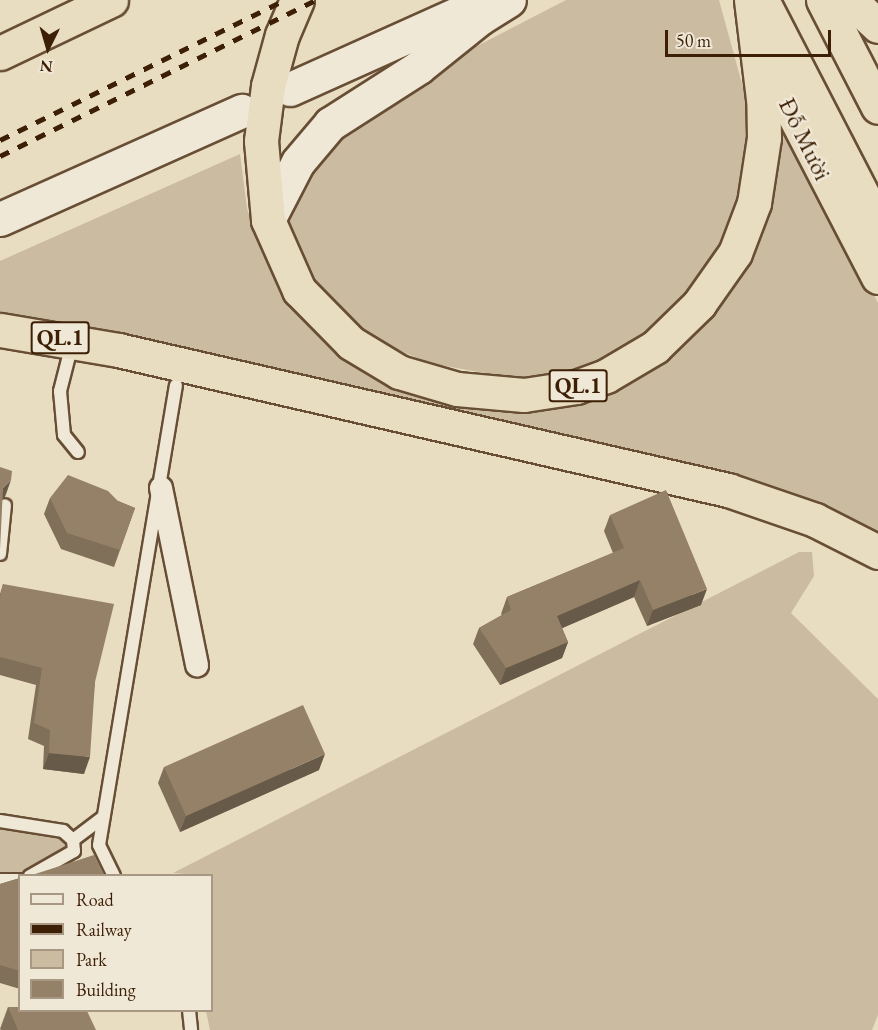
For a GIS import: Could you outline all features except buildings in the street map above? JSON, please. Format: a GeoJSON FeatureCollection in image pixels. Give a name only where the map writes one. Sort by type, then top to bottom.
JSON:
{"type":"FeatureCollection","features":[{"type":"Feature","properties":{"kind":"highway"},"geometry":{"type":"LineString","coordinates":[[0,53],[111,0]]}},
{"type":"Feature","properties":{"kind":"highway","name":"QL.1"},"geometry":{"type":"LineString","coordinates":[[297,0],[282,35],[267,97],[261,141],[268,220],[281,257],[299,290],[351,342],[399,372],[457,389],[524,395],[576,387],[606,376],[655,347],[699,304],[718,281],[746,229],[756,194],[764,138],[751,0]]}},
{"type":"Feature","properties":{"kind":"highway","name":"Đỗ Mười"},"geometry":{"type":"LineString","coordinates":[[734,0],[878,278]]}},
{"type":"Feature","properties":{"kind":"highway","name":"Đỗ Mười"},"geometry":{"type":"LineString","coordinates":[[762,0],[878,225]]}},
{"type":"Feature","properties":{"kind":"highway"},"geometry":{"type":"LineString","coordinates":[[823,0],[878,106]]}},
{"type":"Feature","properties":{"kind":"highway"},"geometry":{"type":"LineString","coordinates":[[850,0],[878,26]]}},
{"type":"Feature","properties":{"kind":"highway","name":"QL.1"},"geometry":{"type":"LineString","coordinates":[[0,330],[73,340],[728,490],[815,520],[878,552]]}},
{"type":"Feature","properties":{"kind":"highway","name":"QL.1"},"geometry":{"type":"LineString","coordinates":[[118,350],[153,380],[305,410],[729,507],[809,532],[878,568]]}},
{"type":"Feature","properties":{"kind":"main road"},"geometry":{"type":"LineString","coordinates":[[290,89],[487,0]]}},
{"type":"Feature","properties":{"kind":"main road"},"geometry":{"type":"LineString","coordinates":[[268,220],[298,162],[330,124],[419,67],[480,18],[509,0]]}},
{"type":"Feature","properties":{"kind":"main road"},"geometry":{"type":"LineString","coordinates":[[0,219],[242,111]]}},
{"type":"Feature","properties":{"kind":"street"},"geometry":{"type":"LineString","coordinates":[[161,488],[197,665]]}},
{"type":"Feature","properties":{"kind":"lane"},"geometry":{"type":"LineString","coordinates":[[73,340],[60,391],[64,435],[78,452]]}},
{"type":"Feature","properties":{"kind":"lane"},"geometry":{"type":"LineString","coordinates":[[113,874],[99,845],[161,488],[176,385]]}},
{"type":"Feature","properties":{"kind":"lane"},"geometry":{"type":"LineString","coordinates":[[0,554],[5,505]]}},
{"type":"Feature","properties":{"kind":"lane"},"geometry":{"type":"LineString","coordinates":[[73,840],[103,817]]}},
{"type":"Feature","properties":{"kind":"lane"},"geometry":{"type":"LineString","coordinates":[[0,821],[63,831],[73,840],[74,852],[34,874]]}},
{"type":"Feature","properties":{"kind":"lane"},"geometry":{"type":"LineString","coordinates":[[0,880],[18,880]]}},
{"type":"Feature","properties":{"kind":"lane"},"geometry":{"type":"LineString","coordinates":[[189,1012],[191,1030]]}},
{"type":"Feature","properties":{"kind":"green space"},"geometry":{"type":"Polygon","coordinates":[[[566,0],[719,0],[747,102],[750,138],[735,211],[722,245],[683,304],[634,344],[578,368],[543,376],[506,377],[429,363],[394,348],[366,332],[322,291],[307,269],[287,219],[326,141],[423,74],[566,0]]]}},
{"type":"Feature","properties":{"kind":"green space"},"geometry":{"type":"Polygon","coordinates":[[[782,117],[878,303],[878,536],[164,346],[0,311],[0,261],[240,154],[247,208],[256,237],[290,302],[320,337],[347,358],[561,405],[748,262],[763,226],[772,192],[782,117]]]}},
{"type":"Feature","properties":{"kind":"green space"},"geometry":{"type":"Polygon","coordinates":[[[799,552],[812,552],[814,576],[791,613],[878,699],[878,1015],[872,1030],[210,1030],[206,1012],[213,1012],[213,874],[173,873],[799,552]]]}},
{"type":"Feature","properties":{"kind":"green space"},"geometry":{"type":"Polygon","coordinates":[[[0,825],[62,833],[74,852],[23,874],[0,876],[0,825]]]}},
{"type":"Feature","properties":{"kind":"railway"},"geometry":{"type":"LineString","coordinates":[[0,140],[284,0]]}},
{"type":"Feature","properties":{"kind":"railway"},"geometry":{"type":"LineString","coordinates":[[0,156],[316,0]]}}]}
